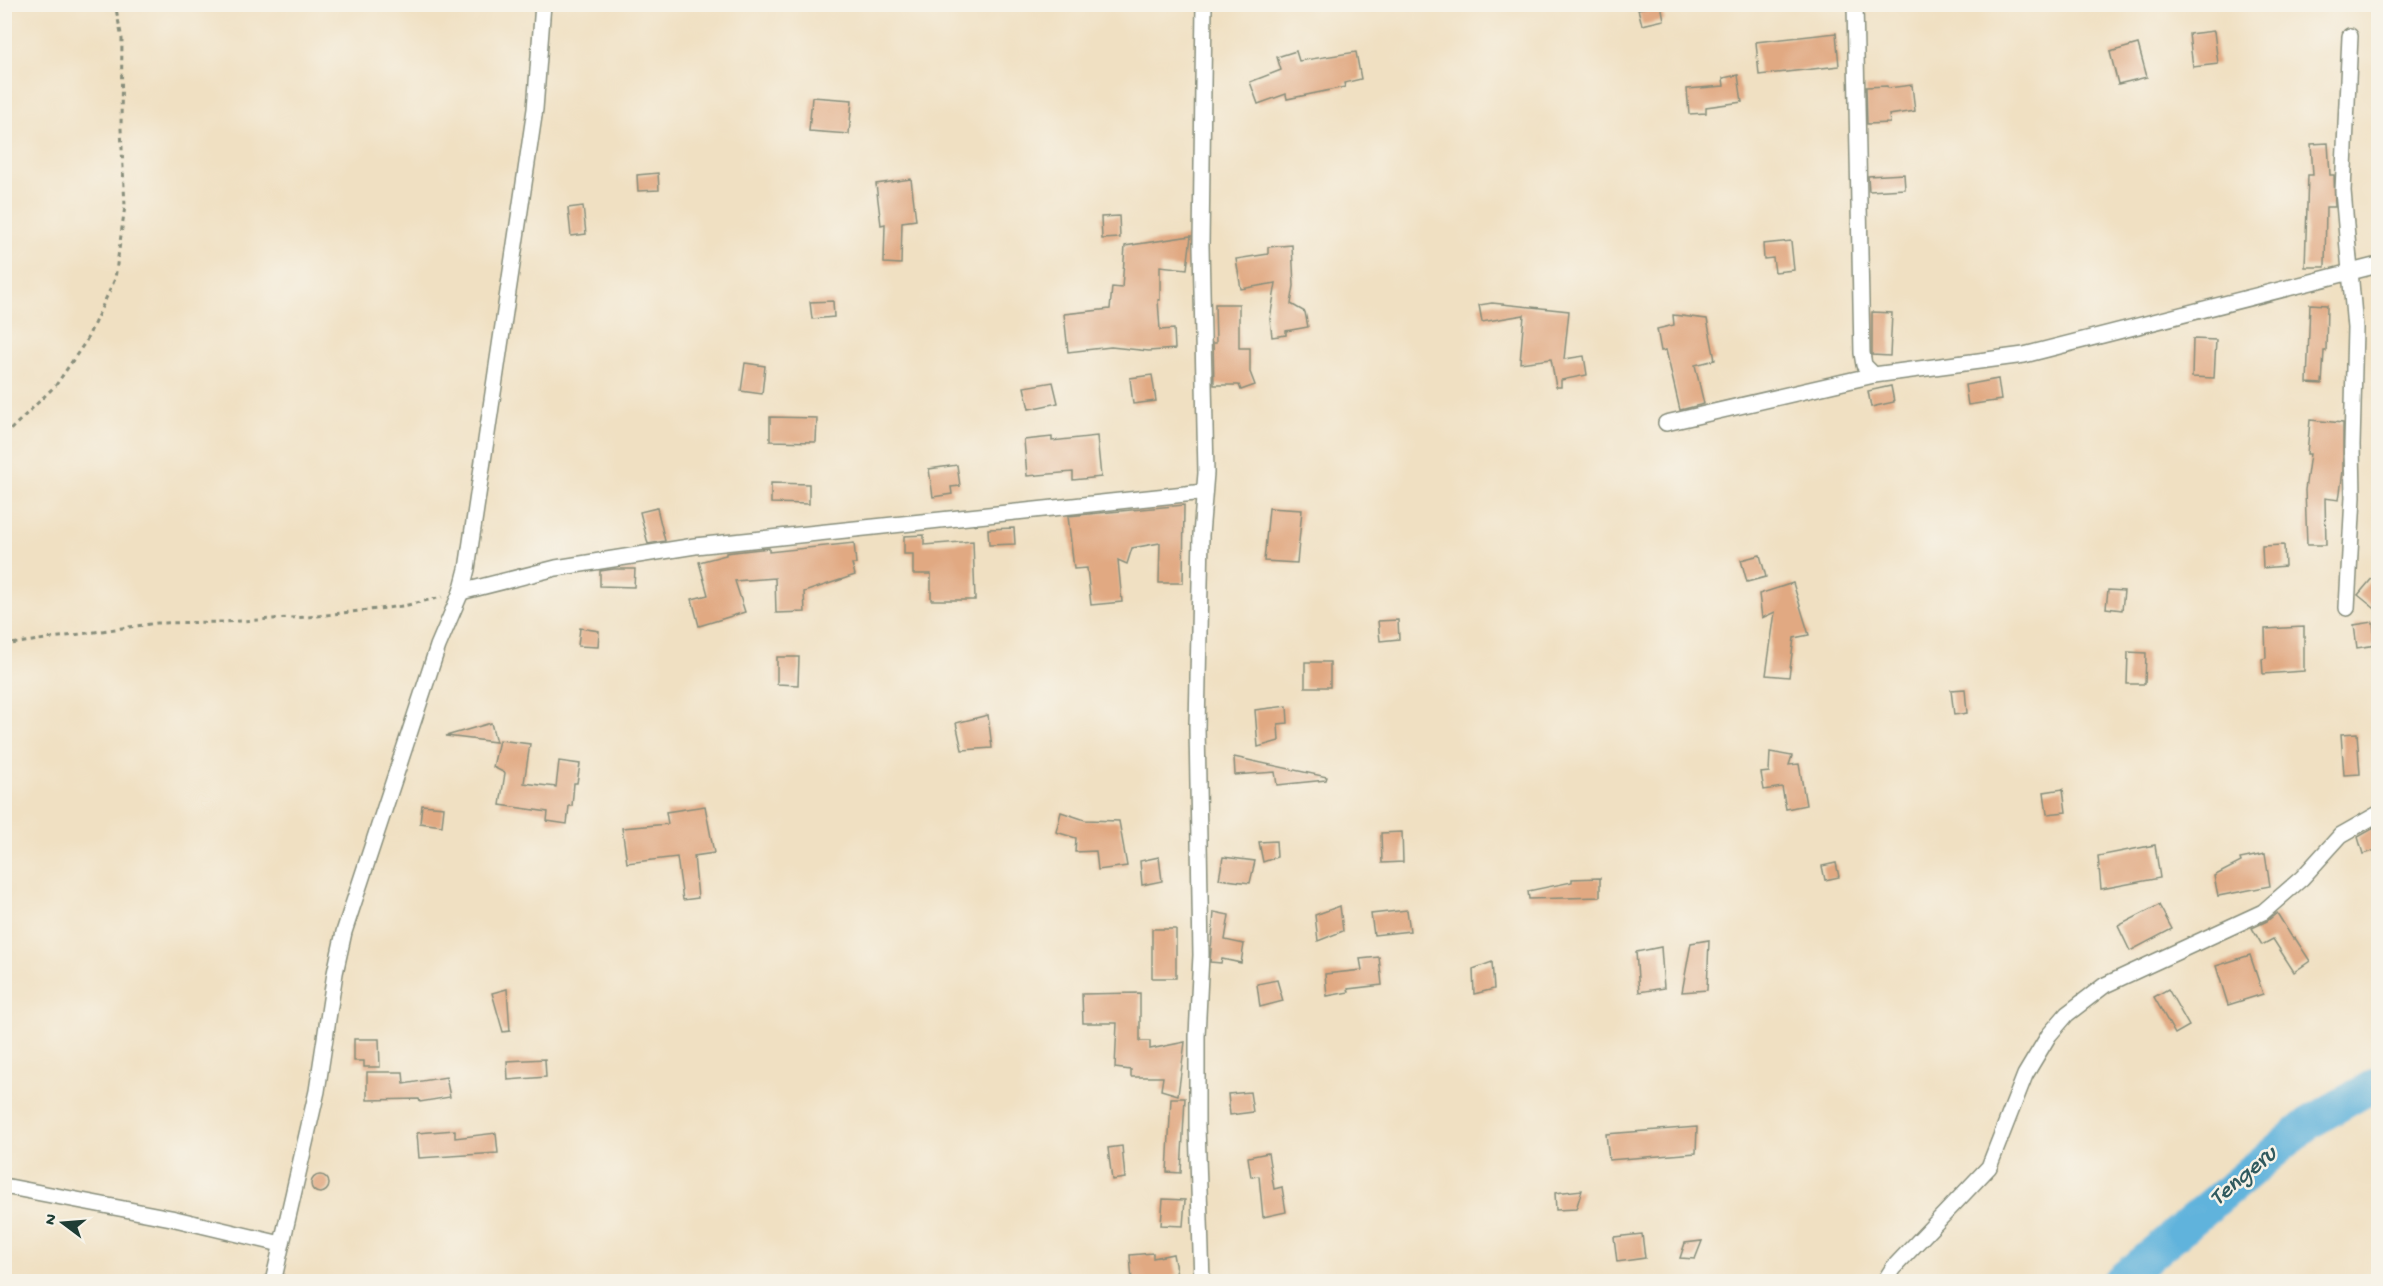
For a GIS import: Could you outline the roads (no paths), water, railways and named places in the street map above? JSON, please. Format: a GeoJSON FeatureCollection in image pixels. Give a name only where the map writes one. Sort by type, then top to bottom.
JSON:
{"type":"FeatureCollection","features":[{"type":"Feature","properties":{"kind":"street"},"geometry":{"type":"LineString","coordinates":[[273,1281],[317,1091],[335,974],[344,932],[438,646],[461,592],[481,488],[535,109],[543,4]]}},
{"type":"Feature","properties":{"kind":"street"},"geometry":{"type":"LineString","coordinates":[[1202,1281],[1197,1126],[1200,955],[1197,727],[1201,535],[1206,474],[1200,245],[1204,4]]}},
{"type":"Feature","properties":{"kind":"street"},"geometry":{"type":"LineString","coordinates":[[1855,4],[1862,353],[1864,365],[1874,375]]}},
{"type":"Feature","properties":{"kind":"street"},"geometry":{"type":"LineString","coordinates":[[2347,608],[2353,497],[2355,358],[2351,272],[2343,191],[2350,36]]}},
{"type":"Feature","properties":{"kind":"street"},"geometry":{"type":"LineString","coordinates":[[1666,423],[1874,375],[2024,355],[2379,265]]}},
{"type":"Feature","properties":{"kind":"street"},"geometry":{"type":"LineString","coordinates":[[461,592],[556,568],[695,546],[1111,500],[1204,492]]}},
{"type":"Feature","properties":{"kind":"street"},"geometry":{"type":"LineString","coordinates":[[1884,1281],[1893,1268],[1989,1167],[2025,1075],[2049,1035],[2067,1014],[2105,985],[2263,912],[2302,878],[2341,835],[2379,814]]}},
{"type":"Feature","properties":{"kind":"street"},"geometry":{"type":"LineString","coordinates":[[4,1186],[171,1218],[281,1244]]}},
{"type":"Feature","properties":{"kind":"waterway","name":"Tengeru"},"geometry":{"type":"LineString","coordinates":[[2118,1282],[2309,1123],[2378,1083]]}}]}
